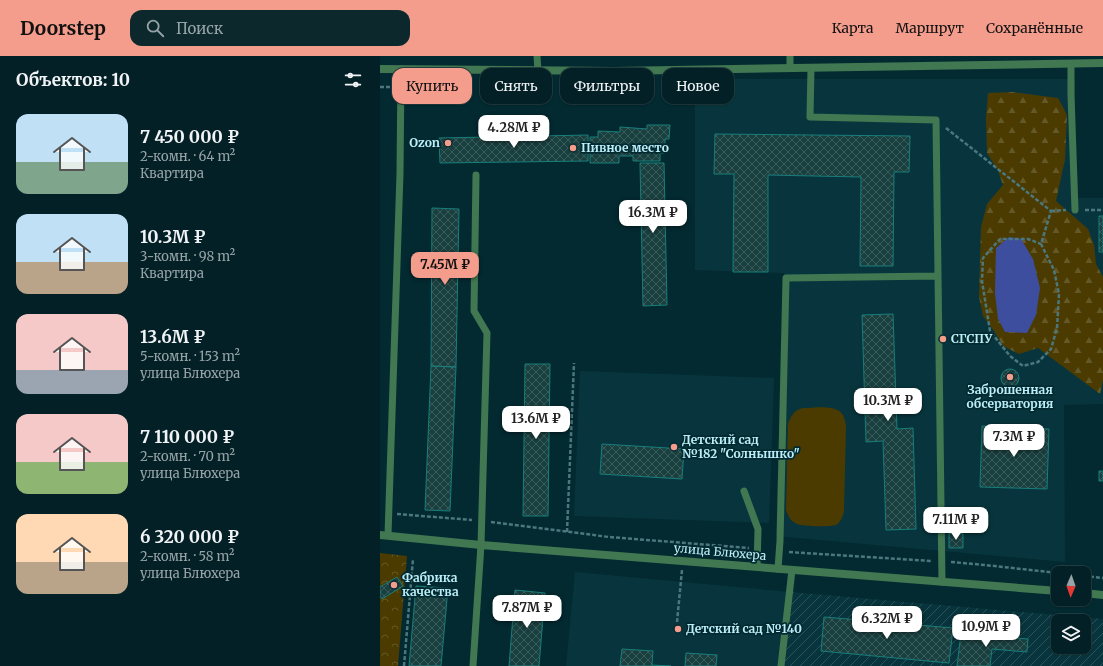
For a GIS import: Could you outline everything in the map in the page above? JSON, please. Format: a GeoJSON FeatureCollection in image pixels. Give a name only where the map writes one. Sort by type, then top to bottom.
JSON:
{"type":"FeatureCollection","features":[{"type":"Feature","properties":{"kind":"street"},"geometry":{"type":"LineString","coordinates":[[552,71],[1103,63]]}},
{"type":"Feature","properties":{"kind":"street"},"geometry":{"type":"LineString","coordinates":[[380,69],[392,69]]}},
{"type":"Feature","properties":{"kind":"street","name":"улица Блюхера"},"geometry":{"type":"LineString","coordinates":[[384,535],[481,545],[1051,590]]}},
{"type":"Feature","properties":{"kind":"street"},"geometry":{"type":"LineString","coordinates":[[1091,594],[1103,595]]}},
{"type":"Feature","properties":{"kind":"lane"},"geometry":{"type":"LineString","coordinates":[[537,56],[538,68]]}},
{"type":"Feature","properties":{"kind":"lane"},"geometry":{"type":"LineString","coordinates":[[790,56],[790,68]]}},
{"type":"Feature","properties":{"kind":"lane"},"geometry":{"type":"LineString","coordinates":[[1071,64],[1075,210]]}},
{"type":"Feature","properties":{"kind":"lane"},"geometry":{"type":"LineString","coordinates":[[811,68],[810,117],[936,120],[942,582]]}},
{"type":"Feature","properties":{"kind":"lane"},"geometry":{"type":"LineString","coordinates":[[384,535],[389,513],[400,182],[401,104]]}},
{"type":"Feature","properties":{"kind":"lane"},"geometry":{"type":"LineString","coordinates":[[473,666],[481,545],[487,333],[474,311],[476,175]]}},
{"type":"Feature","properties":{"kind":"lane"},"geometry":{"type":"LineString","coordinates":[[778,569],[786,278],[938,276]]}},
{"type":"Feature","properties":{"kind":"lane"},"geometry":{"type":"LineString","coordinates":[[744,491],[758,529],[757,567]]}},
{"type":"Feature","properties":{"kind":"lane"},"geometry":{"type":"LineString","coordinates":[[781,666],[792,570]]}},
{"type":"Feature","properties":{"kind":"path"},"geometry":{"type":"LineString","coordinates":[[936,120],[1051,210],[1041,244],[1054,270],[1059,294],[1057,328],[1051,349],[1038,362],[1023,366],[1010,356],[990,331],[982,281],[984,258],[1000,239],[1028,240],[1041,244]]}},
{"type":"Feature","properties":{"kind":"path"},"geometry":{"type":"LineString","coordinates":[[567,532],[574,363]]}},
{"type":"Feature","properties":{"kind":"path"},"geometry":{"type":"LineString","coordinates":[[389,513],[482,521],[609,537],[757,549]]}},
{"type":"Feature","properties":{"kind":"path"},"geometry":{"type":"LineString","coordinates":[[779,551],[985,565],[1051,572]]}},
{"type":"Feature","properties":{"kind":"path"},"geometry":{"type":"LineString","coordinates":[[404,666],[413,559]]}},
{"type":"Feature","properties":{"kind":"path"},"geometry":{"type":"LineString","coordinates":[[677,622],[682,570]]}},
{"type":"Feature","properties":{"kind":"path"},"geometry":{"type":"LineString","coordinates":[[1091,577],[1103,578]]}},
{"type":"Feature","properties":{"kind":"shaded area","name":"СГСПУ"},"geometry":{"type":"Polygon","coordinates":[[[734,79],[1075,79],[1075,198],[1103,198],[1103,404],[1064,405],[1065,562],[776,536],[784,273],[695,270],[695,104],[734,104],[734,79]]]}},
{"type":"Feature","properties":{"kind":"shaded area","name":"Детский сад №182 \"Солнышко\""},"geometry":{"type":"Polygon","coordinates":[[[580,371],[774,378],[769,523],[574,516],[580,371]]]}},
{"type":"Feature","properties":{"kind":"shaded area","name":"Детский сад №140"},"geometry":{"type":"Polygon","coordinates":[[[575,572],[790,592],[783,666],[566,666],[575,572]]]}},
{"type":"Feature","properties":{"kind":"shaded area"},"geometry":{"type":"Polygon","coordinates":[[[790,592],[1051,615],[1051,654],[1091,654],[1091,618],[1103,619],[1103,666],[783,666],[790,592]]]}},
{"type":"Feature","properties":{"kind":"green space"},"geometry":{"type":"Polygon","coordinates":[[[1012,92],[1058,98],[1067,115],[1065,159],[1056,201],[1088,229],[1094,245],[1096,264],[1103,277],[1103,380],[1100,394],[1038,348],[1019,354],[1003,346],[983,316],[979,297],[981,227],[987,204],[1003,185],[998,171],[987,153],[986,118],[988,93],[1012,92]]]}},
{"type":"Feature","properties":{"kind":"green space"},"geometry":{"type":"Polygon","coordinates":[[[826,407],[835,409],[841,412],[845,419],[844,511],[840,521],[836,525],[815,526],[798,524],[790,519],[786,510],[788,424],[793,414],[797,410],[803,408],[826,407]]]}},
{"type":"Feature","properties":{"kind":"green space"},"geometry":{"type":"Polygon","coordinates":[[[380,553],[407,556],[398,666],[380,666],[380,553]]]}},
{"type":"Feature","properties":{"kind":"water"},"geometry":{"type":"Polygon","coordinates":[[[1009,237],[1021,239],[1033,259],[1040,288],[1036,315],[1027,333],[1005,332],[998,319],[995,293],[996,248],[1009,237]]]}},
{"type":"Feature","properties":{"kind":"building"},"geometry":{"type":"Polygon","coordinates":[[[647,125],[670,125],[669,139],[665,139],[665,153],[660,153],[660,161],[633,161],[633,156],[619,156],[619,163],[590,163],[590,137],[598,137],[598,131],[620,132],[620,127],[647,129],[647,125]]]}},
{"type":"Feature","properties":{"kind":"building"},"geometry":{"type":"Polygon","coordinates":[[[715,134],[910,136],[909,172],[894,172],[893,266],[860,266],[861,177],[768,175],[768,272],[733,272],[734,174],[714,174],[715,134]]]}},
{"type":"Feature","properties":{"kind":"building"},"geometry":{"type":"Polygon","coordinates":[[[588,135],[588,161],[440,163],[439,138],[588,135]]]}},
{"type":"Feature","properties":{"kind":"building"},"geometry":{"type":"Polygon","coordinates":[[[640,163],[664,163],[667,305],[643,306],[640,163]]]}},
{"type":"Feature","properties":{"kind":"building"},"geometry":{"type":"Polygon","coordinates":[[[432,208],[459,209],[456,367],[431,366],[432,208]]]}},
{"type":"Feature","properties":{"kind":"building"},"geometry":{"type":"Polygon","coordinates":[[[1099,216],[1103,216],[1103,252],[1099,252],[1099,216]]]}},
{"type":"Feature","properties":{"kind":"building"},"geometry":{"type":"Polygon","coordinates":[[[893,314],[897,429],[913,428],[916,529],[886,530],[883,441],[866,442],[862,315],[893,314]]]}},
{"type":"Feature","properties":{"kind":"building"},"geometry":{"type":"Polygon","coordinates":[[[525,364],[550,364],[548,516],[523,516],[525,364]]]}},
{"type":"Feature","properties":{"kind":"building"},"geometry":{"type":"Polygon","coordinates":[[[431,366],[456,367],[450,511],[425,510],[431,366]]]}},
{"type":"Feature","properties":{"kind":"building","name":"Заброшенная обсерватория"},"geometry":{"type":"Polygon","coordinates":[[[1010,369],[1016,372],[1019,378],[1016,384],[1010,387],[1004,384],[1001,378],[1004,372],[1010,369]]]}},
{"type":"Feature","properties":{"kind":"building"},"geometry":{"type":"Polygon","coordinates":[[[982,426],[1049,429],[1047,489],[980,487],[982,426]]]}},
{"type":"Feature","properties":{"kind":"building"},"geometry":{"type":"Polygon","coordinates":[[[602,444],[684,449],[682,479],[600,474],[602,444]]]}},
{"type":"Feature","properties":{"kind":"building"},"geometry":{"type":"Polygon","coordinates":[[[1099,471],[1103,471],[1103,481],[1099,481],[1099,471]]]}},
{"type":"Feature","properties":{"kind":"building"},"geometry":{"type":"Polygon","coordinates":[[[949,533],[963,534],[963,548],[949,548],[949,533]]]}},
{"type":"Feature","properties":{"kind":"building"},"geometry":{"type":"Polygon","coordinates":[[[397,577],[403,586],[382,599],[380,596],[380,587],[397,577]]]}},
{"type":"Feature","properties":{"kind":"building"},"geometry":{"type":"Polygon","coordinates":[[[416,586],[448,588],[441,666],[409,666],[416,586]]]}},
{"type":"Feature","properties":{"kind":"building"},"geometry":{"type":"Polygon","coordinates":[[[515,590],[545,593],[539,666],[509,666],[515,590]]]}},
{"type":"Feature","properties":{"kind":"building"},"geometry":{"type":"Polygon","coordinates":[[[824,617],[953,628],[949,663],[821,651],[824,617]]]}},
{"type":"Feature","properties":{"kind":"building"},"geometry":{"type":"Polygon","coordinates":[[[961,633],[1028,639],[1027,652],[992,649],[990,666],[957,666],[961,633]]]}},
{"type":"Feature","properties":{"kind":"building"},"geometry":{"type":"Polygon","coordinates":[[[622,649],[653,651],[652,665],[671,666],[620,666],[622,649]]]}},
{"type":"Feature","properties":{"kind":"building"},"geometry":{"type":"Polygon","coordinates":[[[686,653],[717,655],[716,666],[685,666],[686,653]]]}},
{"type":"Feature","properties":{"kind":"place","name":"Ozon"},"geometry":{"type":"Point","coordinates":[448,143]}},
{"type":"Feature","properties":{"kind":"place","name":"Пивное место"},"geometry":{"type":"Point","coordinates":[573,148]}},
{"type":"Feature","properties":{"kind":"place","name":"СГСПУ"},"geometry":{"type":"Point","coordinates":[943,339]}},
{"type":"Feature","properties":{"kind":"place","name":"Заброшенная обсерватория"},"geometry":{"type":"Point","coordinates":[1010,377]}},
{"type":"Feature","properties":{"kind":"place","name":"Детский сад №182 \"Солнышко\""},"geometry":{"type":"Point","coordinates":[674,447]}},
{"type":"Feature","properties":{"kind":"place","name":"Фабрика качества"},"geometry":{"type":"Point","coordinates":[394,585]}},
{"type":"Feature","properties":{"kind":"place","name":"Детский сад №140"},"geometry":{"type":"Point","coordinates":[678,629]}}]}
